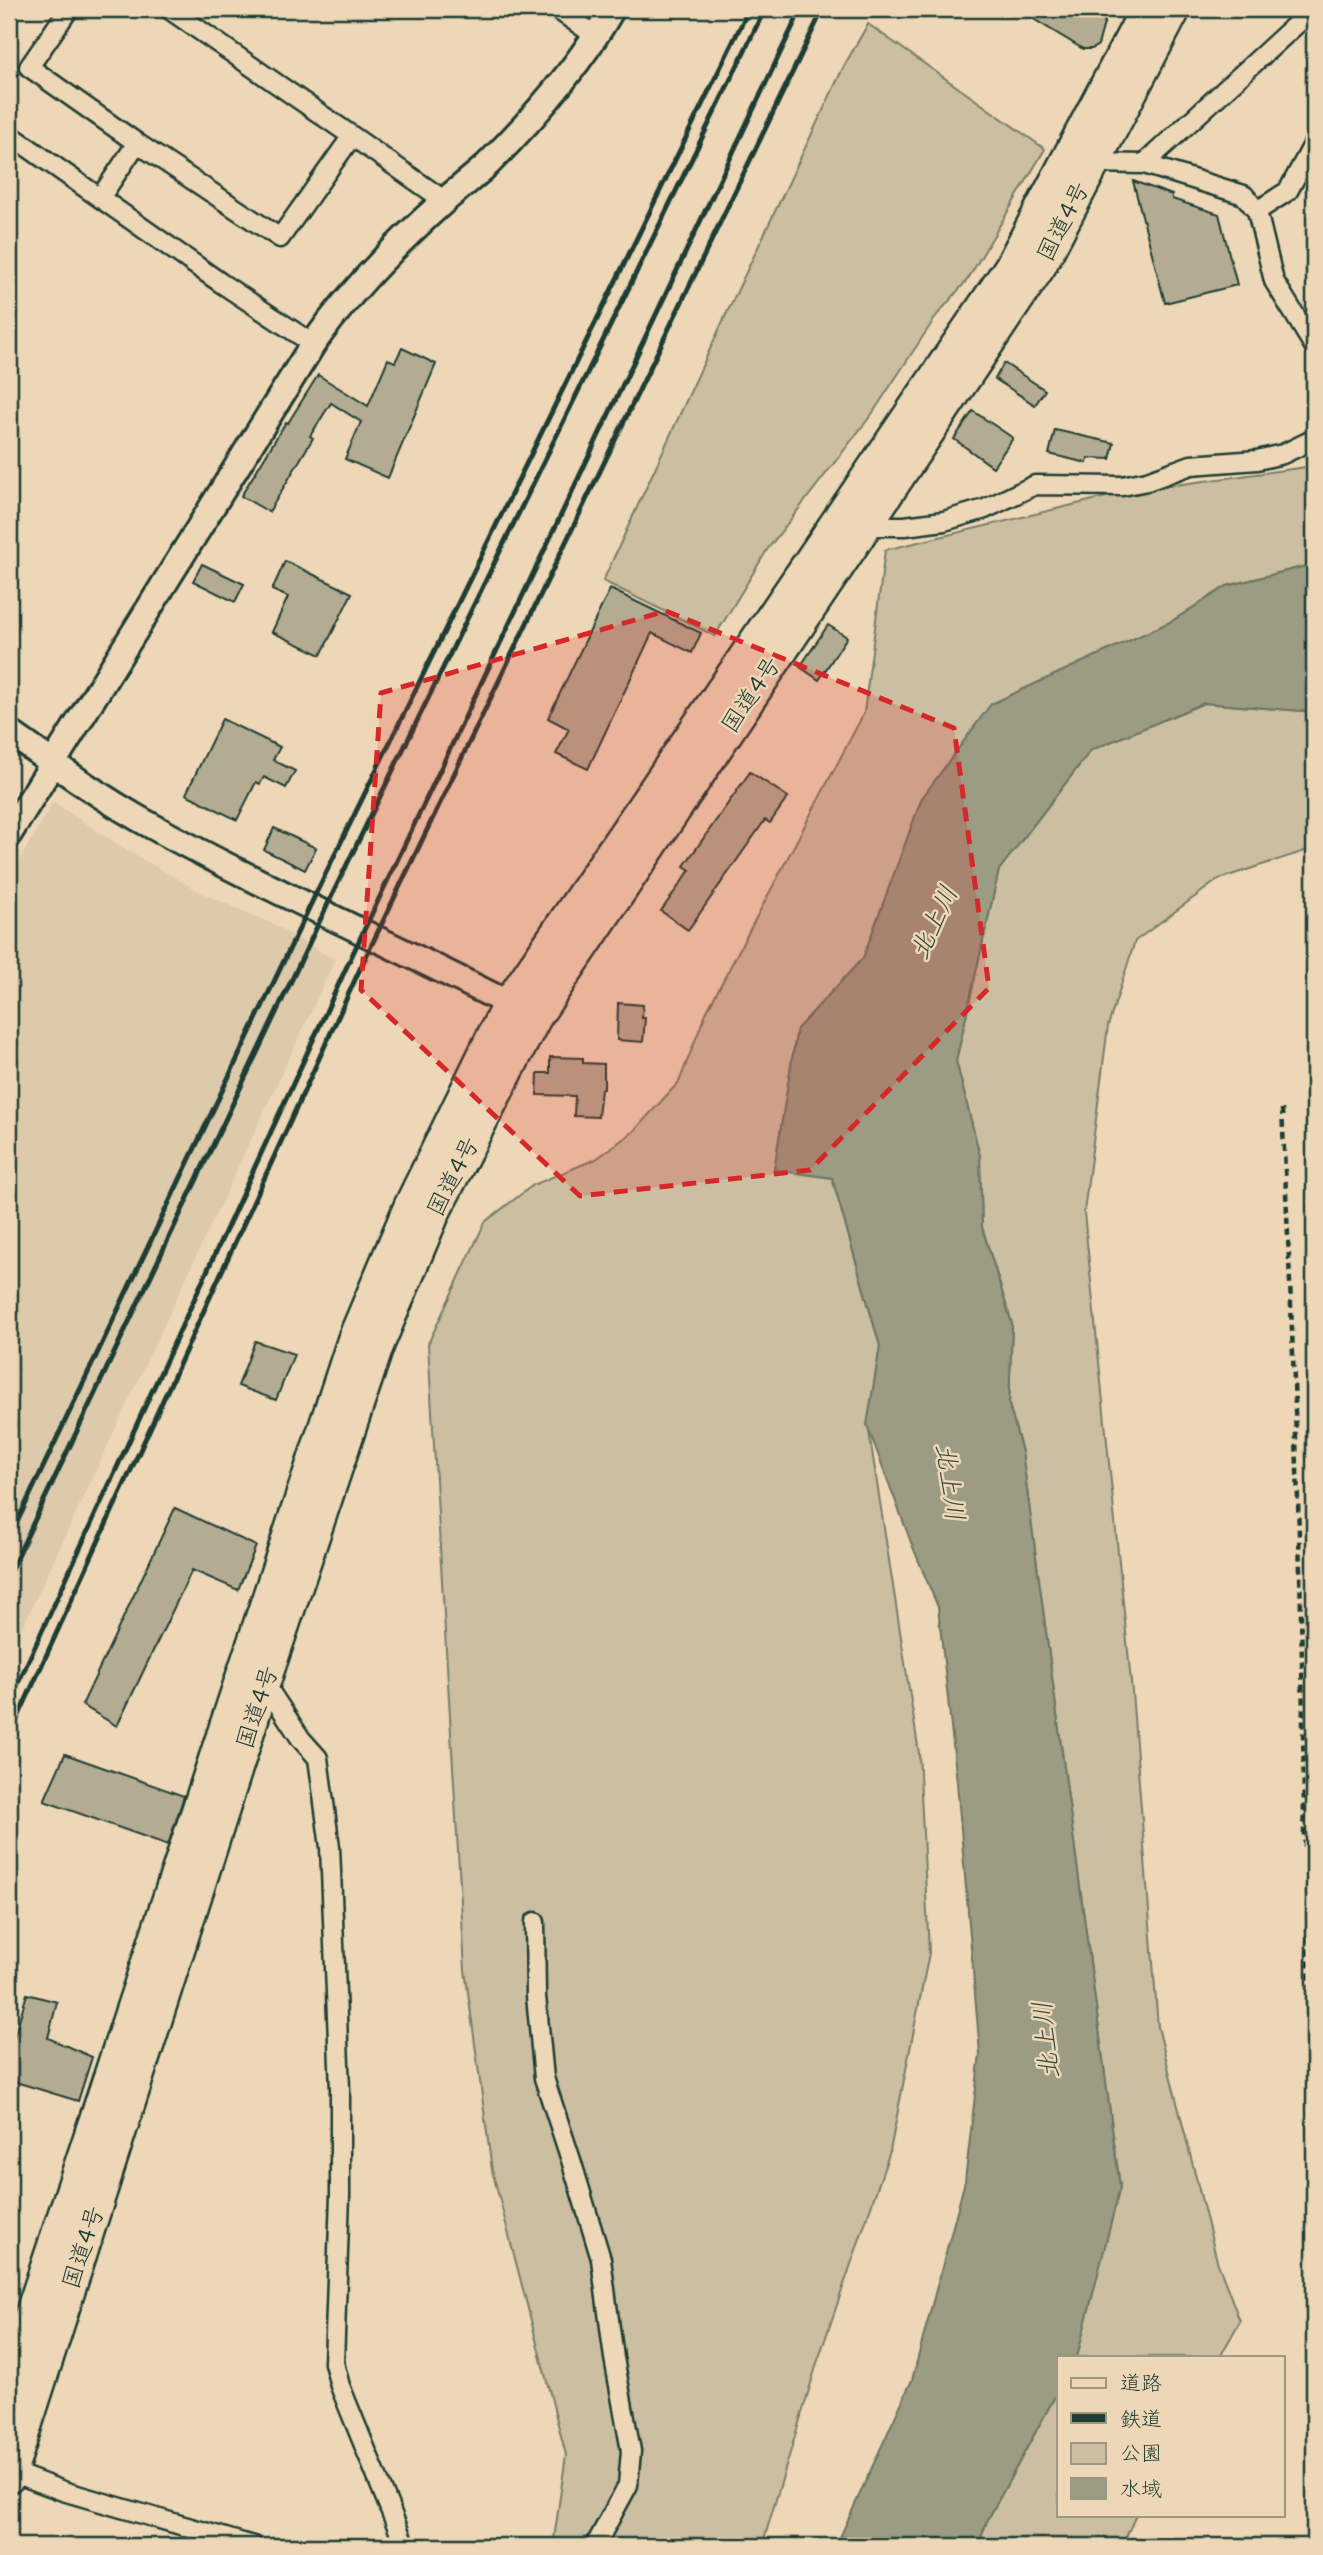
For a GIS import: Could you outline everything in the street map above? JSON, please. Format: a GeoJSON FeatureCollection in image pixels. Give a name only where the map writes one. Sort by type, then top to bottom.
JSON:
{"type":"FeatureCollection","features":[{"type":"Feature","properties":{"kind":"highway","name":"国道4号"},"geometry":{"type":"LineString","coordinates":[[1079,161],[1147,9]]}},
{"type":"Feature","properties":{"kind":"highway","name":"国道4号"},"geometry":{"type":"LineString","coordinates":[[9,2473],[256,1672],[355,1337],[411,1205],[522,1010],[848,527],[1174,9]]}},
{"type":"Feature","properties":{"kind":"highway","name":"国道4号"},"geometry":{"type":"LineString","coordinates":[[9,2382],[256,1672]]}},
{"type":"Feature","properties":{"kind":"street"},"geometry":{"type":"LineString","coordinates":[[69,9],[29,67],[137,143],[281,238],[352,136]]}},
{"type":"Feature","properties":{"kind":"street"},"geometry":{"type":"LineString","coordinates":[[169,9],[445,201]]}},
{"type":"Feature","properties":{"kind":"street"},"geometry":{"type":"LineString","coordinates":[[557,9],[596,36]]}},
{"type":"Feature","properties":{"kind":"street"},"geometry":{"type":"LineString","coordinates":[[9,834],[313,344],[337,310],[445,201],[488,164],[560,82],[596,36],[612,9]]}},
{"type":"Feature","properties":{"kind":"street"},"geometry":{"type":"LineString","coordinates":[[1144,164],[1313,9]]}},
{"type":"Feature","properties":{"kind":"street"},"geometry":{"type":"LineString","coordinates":[[9,134],[221,283],[313,344]]}},
{"type":"Feature","properties":{"kind":"street"},"geometry":{"type":"LineString","coordinates":[[100,198],[137,143]]}},
{"type":"Feature","properties":{"kind":"street"},"geometry":{"type":"LineString","coordinates":[[1257,211],[1288,191],[1314,143]]}},
{"type":"Feature","properties":{"kind":"street"},"geometry":{"type":"LineString","coordinates":[[1079,161],[1144,164],[1244,195],[1257,211],[1274,281],[1314,346]]}},
{"type":"Feature","properties":{"kind":"street"},"geometry":{"type":"LineString","coordinates":[[848,527],[905,526],[944,521],[985,509],[1035,485],[1122,486],[1147,481],[1191,465],[1257,460],[1283,454],[1314,439]]}},
{"type":"Feature","properties":{"kind":"street"},"geometry":{"type":"LineString","coordinates":[[9,732],[139,819],[522,1010]]}},
{"type":"Feature","properties":{"kind":"street"},"geometry":{"type":"LineString","coordinates":[[256,1672],[318,1758],[330,1847],[340,2089],[340,2194],[334,2363],[340,2386],[405,2546]]}},
{"type":"Feature","properties":{"kind":"street"},"geometry":{"type":"LineString","coordinates":[[535,1922],[536,1996],[544,2078],[601,2259],[614,2358],[631,2451],[628,2485],[595,2546]]}},
{"type":"Feature","properties":{"kind":"street"},"geometry":{"type":"LineString","coordinates":[[9,2473],[253,2546]]}},
{"type":"Feature","properties":{"kind":"path"},"geometry":{"type":"LineString","coordinates":[[1282,1109],[1294,1347],[1304,1665],[1304,1836],[1307,1862],[1314,2278]]}},
{"type":"Feature","properties":{"kind":"highlighted area"},"geometry":{"type":"Polygon","coordinates":[[[666,611],[954,728],[989,988],[810,1170],[580,1196],[361,990],[381,693],[666,611]]]}},
{"type":"Feature","properties":{"kind":"shaded area"},"geometry":{"type":"Polygon","coordinates":[[[53,802],[125,849],[200,892],[275,925],[335,960],[9,1656],[9,878],[53,802]]]}},
{"type":"Feature","properties":{"kind":"green space"},"geometry":{"type":"Polygon","coordinates":[[[868,24],[1045,149],[968,279],[937,315],[872,414],[767,550],[715,636],[603,581],[844,66],[868,24]]]}},
{"type":"Feature","properties":{"kind":"green space"},"geometry":{"type":"Polygon","coordinates":[[[1314,466],[1314,564],[1227,586],[1172,621],[922,798],[863,958],[797,1029],[774,1170],[832,1177],[880,1346],[868,1425],[919,1753],[929,1953],[890,2151],[817,2363],[762,2546],[553,2546],[566,2455],[492,2170],[465,1970],[428,1344],[485,1222],[533,1185],[596,1159],[634,1131],[679,1082],[706,1013],[864,713],[885,550],[1131,491],[1314,466]]]}},
{"type":"Feature","properties":{"kind":"green space"},"geometry":{"type":"Polygon","coordinates":[[[1204,703],[1314,712],[1314,848],[1219,879],[1135,941],[1108,1026],[1084,1212],[1132,1692],[1158,2027],[1217,2261],[1240,2321],[1221,2356],[1076,2356],[1120,2187],[1022,1452],[1009,1405],[1012,1324],[982,1227],[980,1156],[956,1061],[999,870],[1091,750],[1204,703]]]}},
{"type":"Feature","properties":{"kind":"green space"},"geometry":{"type":"Polygon","coordinates":[[[1057,2393],[1057,2516],[1136,2516],[1122,2546],[978,2546],[987,2521],[1057,2393]]]}},
{"type":"Feature","properties":{"kind":"water","name":"北上川"},"geometry":{"type":"Polygon","coordinates":[[[1314,564],[1314,712],[1204,703],[1091,750],[999,870],[956,1061],[980,1156],[982,1227],[1012,1324],[1009,1405],[1022,1452],[1120,2187],[1077,2356],[1057,2356],[1057,2393],[987,2521],[978,2546],[836,2546],[912,2380],[965,2181],[980,2053],[957,1782],[938,1607],[867,1425],[880,1346],[832,1178],[774,1170],[797,1029],[863,958],[922,798],[991,704],[1172,621],[1227,586],[1314,564]]]}},
{"type":"Feature","properties":{"kind":"building"},"geometry":{"type":"Polygon","coordinates":[[[1017,9],[1108,9],[1098,45],[1092,49],[1083,49],[1017,9]]]}},
{"type":"Feature","properties":{"kind":"building"},"geometry":{"type":"Polygon","coordinates":[[[1133,181],[1172,195],[1172,199],[1219,214],[1237,285],[1165,303],[1133,181]]]}},
{"type":"Feature","properties":{"kind":"building"},"geometry":{"type":"Polygon","coordinates":[[[402,348],[436,364],[388,478],[345,459],[361,422],[331,403],[269,512],[241,496],[318,375],[368,406],[388,359],[395,362],[402,348]]]}},
{"type":"Feature","properties":{"kind":"building"},"geometry":{"type":"Polygon","coordinates":[[[1004,363],[1045,390],[1035,405],[995,379],[1004,363]]]}},
{"type":"Feature","properties":{"kind":"building"},"geometry":{"type":"Polygon","coordinates":[[[973,411],[1013,438],[993,467],[954,439],[973,411]]]}},
{"type":"Feature","properties":{"kind":"building"},"geometry":{"type":"Polygon","coordinates":[[[1055,430],[1114,443],[1110,459],[1088,458],[1087,463],[1049,454],[1055,430]]]}},
{"type":"Feature","properties":{"kind":"building"},"geometry":{"type":"Polygon","coordinates":[[[285,561],[352,593],[321,655],[272,632],[288,597],[272,590],[285,561]]]}},
{"type":"Feature","properties":{"kind":"building"},"geometry":{"type":"Polygon","coordinates":[[[202,564],[244,584],[235,602],[193,581],[202,564]]]}},
{"type":"Feature","properties":{"kind":"building"},"geometry":{"type":"Polygon","coordinates":[[[610,589],[701,633],[692,653],[652,633],[588,769],[556,754],[569,729],[548,718],[610,589]]]}},
{"type":"Feature","properties":{"kind":"building"},"geometry":{"type":"Polygon","coordinates":[[[828,625],[847,637],[819,680],[800,667],[828,625]]]}},
{"type":"Feature","properties":{"kind":"building"},"geometry":{"type":"Polygon","coordinates":[[[222,719],[280,747],[273,760],[295,771],[286,788],[264,777],[260,784],[256,782],[237,820],[186,794],[222,719]]]}},
{"type":"Feature","properties":{"kind":"building"},"geometry":{"type":"Polygon","coordinates":[[[750,772],[788,797],[770,823],[765,820],[688,930],[661,911],[690,870],[684,866],[750,772]]]}},
{"type":"Feature","properties":{"kind":"building"},"geometry":{"type":"Polygon","coordinates":[[[274,828],[316,848],[305,870],[264,850],[274,828]]]}},
{"type":"Feature","properties":{"kind":"building"},"geometry":{"type":"Polygon","coordinates":[[[618,1003],[643,1005],[643,1042],[617,1040],[618,1003]]]}},
{"type":"Feature","properties":{"kind":"building"},"geometry":{"type":"Polygon","coordinates":[[[550,1057],[583,1058],[583,1063],[604,1064],[604,1089],[601,1089],[598,1117],[574,1116],[575,1096],[537,1095],[538,1073],[550,1073],[550,1057]]]}},
{"type":"Feature","properties":{"kind":"building"},"geometry":{"type":"Polygon","coordinates":[[[255,1341],[294,1354],[276,1400],[238,1386],[255,1341]]]}},
{"type":"Feature","properties":{"kind":"building"},"geometry":{"type":"Polygon","coordinates":[[[175,1508],[256,1546],[238,1590],[192,1570],[117,1726],[82,1705],[175,1508]]]}},
{"type":"Feature","properties":{"kind":"building"},"geometry":{"type":"Polygon","coordinates":[[[65,1754],[184,1796],[168,1845],[44,1801],[65,1754]]]}},
{"type":"Feature","properties":{"kind":"building"},"geometry":{"type":"Polygon","coordinates":[[[27,1994],[57,2002],[48,2038],[92,2057],[78,2101],[9,2080],[9,2054],[27,1994]]]}},
{"type":"Feature","properties":{"kind":"railway"},"geometry":{"type":"LineString","coordinates":[[9,1539],[319,887],[749,9]]}},
{"type":"Feature","properties":{"kind":"railway"},"geometry":{"type":"LineString","coordinates":[[9,1574],[333,893],[765,9]]}},
{"type":"Feature","properties":{"kind":"railway"},"geometry":{"type":"LineString","coordinates":[[9,1703],[347,966],[801,9]]}},
{"type":"Feature","properties":{"kind":"railway"},"geometry":{"type":"LineString","coordinates":[[9,1737],[359,971],[823,9]]}}]}
